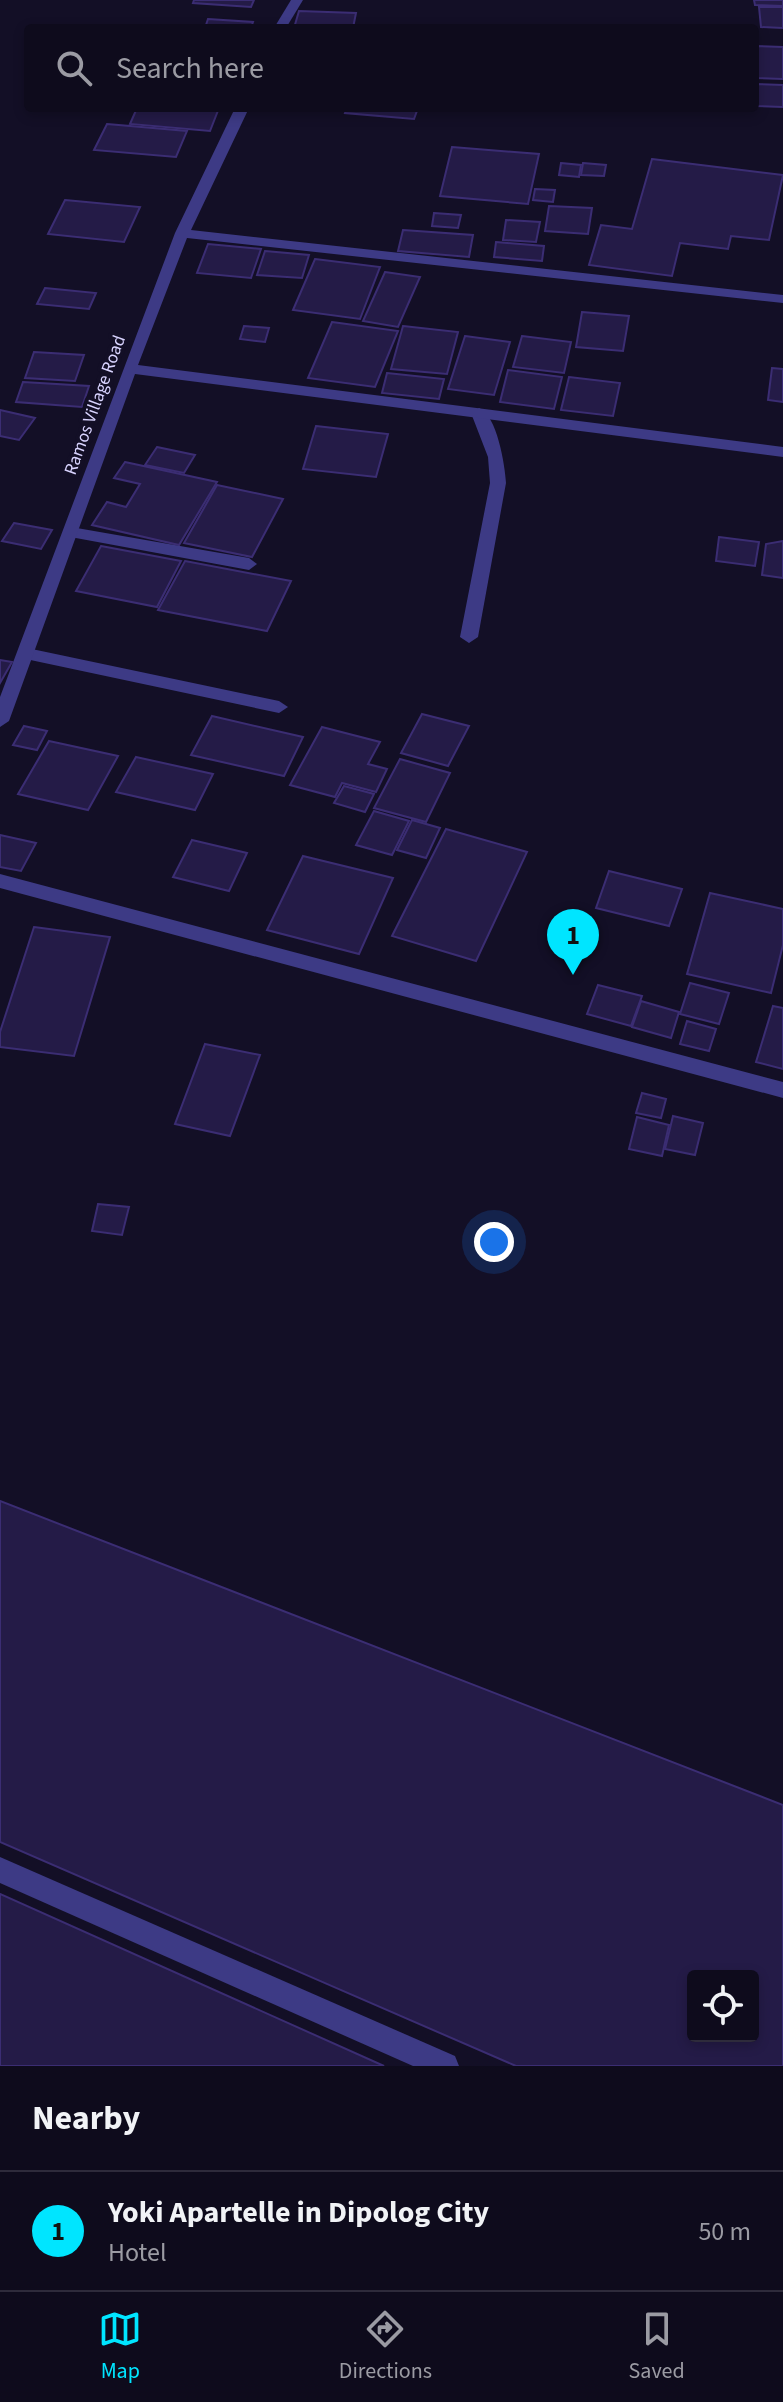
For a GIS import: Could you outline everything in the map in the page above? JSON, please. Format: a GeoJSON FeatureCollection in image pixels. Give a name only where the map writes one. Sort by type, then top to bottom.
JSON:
{"type":"FeatureCollection","features":[{"type":"Feature","properties":{"kind":"street"},"geometry":{"type":"LineString","coordinates":[[282,24],[297,0]]}},
{"type":"Feature","properties":{"kind":"street","name":"Ramos Village Road"},"geometry":{"type":"LineString","coordinates":[[0,721],[182,233],[240,112]]}},
{"type":"Feature","properties":{"kind":"street"},"geometry":{"type":"LineString","coordinates":[[182,233],[783,299]]}},
{"type":"Feature","properties":{"kind":"street"},"geometry":{"type":"LineString","coordinates":[[129,369],[783,452]]}},
{"type":"Feature","properties":{"kind":"street"},"geometry":{"type":"LineString","coordinates":[[469,637],[498,483],[496,457],[479,413]]}},
{"type":"Feature","properties":{"kind":"street"},"geometry":{"type":"LineString","coordinates":[[71,532],[249,564]]}},
{"type":"Feature","properties":{"kind":"street"},"geometry":{"type":"LineString","coordinates":[[27,654],[279,707]]}},
{"type":"Feature","properties":{"kind":"street"},"geometry":{"type":"LineString","coordinates":[[0,881],[783,1090]]}},
{"type":"Feature","properties":{"kind":"street"},"geometry":{"type":"LineString","coordinates":[[0,1870],[445,2066]]}},
{"type":"Feature","properties":{"kind":"building"},"geometry":{"type":"Polygon","coordinates":[[[194,0],[254,0],[251,7],[193,3],[194,0]]]}},
{"type":"Feature","properties":{"kind":"building"},"geometry":{"type":"Polygon","coordinates":[[[754,0],[783,0],[783,6],[755,5],[754,0]]]}},
{"type":"Feature","properties":{"kind":"building"},"geometry":{"type":"Polygon","coordinates":[[[759,7],[783,7],[783,28],[761,27],[759,7]]]}},
{"type":"Feature","properties":{"kind":"building"},"geometry":{"type":"Polygon","coordinates":[[[299,11],[356,13],[354,24],[295,24],[299,11]]]}},
{"type":"Feature","properties":{"kind":"building"},"geometry":{"type":"Polygon","coordinates":[[[208,19],[253,22],[252,24],[206,24],[208,19]]]}},
{"type":"Feature","properties":{"kind":"building"},"geometry":{"type":"Polygon","coordinates":[[[759,46],[783,47],[783,79],[759,78],[759,46]]]}},
{"type":"Feature","properties":{"kind":"building"},"geometry":{"type":"Polygon","coordinates":[[[759,84],[783,85],[783,107],[759,106],[759,84]]]}},
{"type":"Feature","properties":{"kind":"building"},"geometry":{"type":"Polygon","coordinates":[[[135,112],[217,112],[210,131],[130,124],[135,112]]]}},
{"type":"Feature","properties":{"kind":"building"},"geometry":{"type":"Polygon","coordinates":[[[345,112],[417,112],[414,119],[345,112]]]}},
{"type":"Feature","properties":{"kind":"building"},"geometry":{"type":"Polygon","coordinates":[[[107,124],[187,131],[176,157],[94,150],[107,124]]]}},
{"type":"Feature","properties":{"kind":"building"},"geometry":{"type":"Polygon","coordinates":[[[452,147],[539,154],[528,204],[440,196],[452,147]]]}},
{"type":"Feature","properties":{"kind":"building"},"geometry":{"type":"Polygon","coordinates":[[[652,159],[783,175],[769,240],[731,236],[728,249],[680,243],[672,276],[589,265],[601,225],[632,229],[652,159]]]}},
{"type":"Feature","properties":{"kind":"building"},"geometry":{"type":"Polygon","coordinates":[[[561,163],[581,165],[579,177],[559,175],[561,163]]]}},
{"type":"Feature","properties":{"kind":"building"},"geometry":{"type":"Polygon","coordinates":[[[583,163],[606,165],[604,176],[581,175],[583,163]]]}},
{"type":"Feature","properties":{"kind":"building"},"geometry":{"type":"Polygon","coordinates":[[[535,189],[555,190],[553,202],[533,200],[535,189]]]}},
{"type":"Feature","properties":{"kind":"building"},"geometry":{"type":"Polygon","coordinates":[[[65,200],[140,207],[124,242],[48,234],[65,200]]]}},
{"type":"Feature","properties":{"kind":"building"},"geometry":{"type":"Polygon","coordinates":[[[549,206],[592,208],[588,234],[545,231],[549,206]]]}},
{"type":"Feature","properties":{"kind":"building"},"geometry":{"type":"Polygon","coordinates":[[[434,213],[461,215],[458,228],[432,226],[434,213]]]}},
{"type":"Feature","properties":{"kind":"building"},"geometry":{"type":"Polygon","coordinates":[[[506,220],[540,222],[536,242],[503,240],[506,220]]]}},
{"type":"Feature","properties":{"kind":"building"},"geometry":{"type":"Polygon","coordinates":[[[403,230],[473,235],[469,257],[398,251],[403,230]]]}},
{"type":"Feature","properties":{"kind":"building"},"geometry":{"type":"Polygon","coordinates":[[[496,242],[544,246],[542,261],[494,257],[496,242]]]}},
{"type":"Feature","properties":{"kind":"building"},"geometry":{"type":"Polygon","coordinates":[[[208,244],[261,249],[251,278],[197,273],[208,244]]]}},
{"type":"Feature","properties":{"kind":"building"},"geometry":{"type":"Polygon","coordinates":[[[265,251],[309,255],[302,278],[257,275],[265,251]]]}},
{"type":"Feature","properties":{"kind":"building"},"geometry":{"type":"Polygon","coordinates":[[[315,259],[380,267],[360,319],[293,310],[315,259]]]}},
{"type":"Feature","properties":{"kind":"building"},"geometry":{"type":"Polygon","coordinates":[[[385,272],[420,277],[398,327],[363,321],[385,272]]]}},
{"type":"Feature","properties":{"kind":"building"},"geometry":{"type":"Polygon","coordinates":[[[45,288],[96,293],[89,309],[37,304],[45,288]]]}},
{"type":"Feature","properties":{"kind":"building"},"geometry":{"type":"Polygon","coordinates":[[[582,312],[629,316],[623,351],[576,347],[582,312]]]}},
{"type":"Feature","properties":{"kind":"building"},"geometry":{"type":"Polygon","coordinates":[[[332,322],[398,331],[375,387],[308,378],[332,322]]]}},
{"type":"Feature","properties":{"kind":"building"},"geometry":{"type":"Polygon","coordinates":[[[244,326],[269,328],[265,342],[240,339],[244,326]]]}},
{"type":"Feature","properties":{"kind":"building"},"geometry":{"type":"Polygon","coordinates":[[[403,326],[458,332],[447,374],[391,369],[403,326]]]}},
{"type":"Feature","properties":{"kind":"building"},"geometry":{"type":"Polygon","coordinates":[[[465,336],[510,342],[494,395],[448,389],[465,336]]]}},
{"type":"Feature","properties":{"kind":"building"},"geometry":{"type":"Polygon","coordinates":[[[522,336],[571,342],[564,373],[513,367],[522,336]]]}},
{"type":"Feature","properties":{"kind":"building"},"geometry":{"type":"Polygon","coordinates":[[[34,352],[84,355],[75,381],[25,378],[34,352]]]}},
{"type":"Feature","properties":{"kind":"building"},"geometry":{"type":"Polygon","coordinates":[[[772,368],[783,369],[783,402],[768,400],[772,368]]]}},
{"type":"Feature","properties":{"kind":"building"},"geometry":{"type":"Polygon","coordinates":[[[508,370],[562,377],[554,409],[500,402],[508,370]]]}},
{"type":"Feature","properties":{"kind":"building"},"geometry":{"type":"Polygon","coordinates":[[[387,373],[444,379],[439,399],[382,393],[387,373]]]}},
{"type":"Feature","properties":{"kind":"building"},"geometry":{"type":"Polygon","coordinates":[[[569,377],[620,383],[613,416],[561,410],[569,377]]]}},
{"type":"Feature","properties":{"kind":"building"},"geometry":{"type":"Polygon","coordinates":[[[23,382],[89,386],[82,407],[16,402],[23,382]]]}},
{"type":"Feature","properties":{"kind":"building"},"geometry":{"type":"Polygon","coordinates":[[[0,410],[35,418],[19,440],[0,436],[0,410]]]}},
{"type":"Feature","properties":{"kind":"building"},"geometry":{"type":"Polygon","coordinates":[[[316,426],[388,434],[376,477],[303,469],[316,426]]]}},
{"type":"Feature","properties":{"kind":"building"},"geometry":{"type":"Polygon","coordinates":[[[157,447],[195,455],[184,473],[145,465],[157,447]]]}},
{"type":"Feature","properties":{"kind":"building"},"geometry":{"type":"Polygon","coordinates":[[[125,462],[217,482],[179,545],[92,525],[107,502],[126,507],[140,484],[114,478],[125,462]]]}},
{"type":"Feature","properties":{"kind":"building"},"geometry":{"type":"Polygon","coordinates":[[[217,485],[283,499],[252,557],[184,543],[217,485]]]}},
{"type":"Feature","properties":{"kind":"building"},"geometry":{"type":"Polygon","coordinates":[[[14,523],[52,530],[41,549],[2,541],[14,523]]]}},
{"type":"Feature","properties":{"kind":"building"},"geometry":{"type":"Polygon","coordinates":[[[719,537],[759,542],[755,566],[716,561],[719,537]]]}},
{"type":"Feature","properties":{"kind":"building"},"geometry":{"type":"Polygon","coordinates":[[[783,541],[783,578],[762,575],[766,544],[783,541]]]}},
{"type":"Feature","properties":{"kind":"building"},"geometry":{"type":"Polygon","coordinates":[[[101,546],[181,561],[157,607],[76,591],[101,546]]]}},
{"type":"Feature","properties":{"kind":"building"},"geometry":{"type":"Polygon","coordinates":[[[185,561],[291,581],[267,631],[158,610],[185,561]]]}},
{"type":"Feature","properties":{"kind":"building"},"geometry":{"type":"Polygon","coordinates":[[[0,660],[12,662],[0,683],[0,660]]]}},
{"type":"Feature","properties":{"kind":"building"},"geometry":{"type":"Polygon","coordinates":[[[422,714],[469,726],[448,766],[401,753],[422,714]]]}},
{"type":"Feature","properties":{"kind":"building"},"geometry":{"type":"Polygon","coordinates":[[[212,716],[303,737],[284,776],[191,755],[212,716]]]}},
{"type":"Feature","properties":{"kind":"building"},"geometry":{"type":"Polygon","coordinates":[[[24,726],[47,731],[37,750],[13,745],[24,726]]]}},
{"type":"Feature","properties":{"kind":"building"},"geometry":{"type":"Polygon","coordinates":[[[322,727],[380,742],[368,764],[387,769],[376,792],[342,783],[335,797],[290,785],[322,727]]]}},
{"type":"Feature","properties":{"kind":"building"},"geometry":{"type":"Polygon","coordinates":[[[49,741],[118,756],[88,810],[18,794],[49,741]]]}},
{"type":"Feature","properties":{"kind":"building"},"geometry":{"type":"Polygon","coordinates":[[[136,757],[213,774],[195,810],[116,792],[136,757]]]}},
{"type":"Feature","properties":{"kind":"building"},"geometry":{"type":"Polygon","coordinates":[[[400,759],[450,773],[426,822],[374,808],[400,759]]]}},
{"type":"Feature","properties":{"kind":"building"},"geometry":{"type":"Polygon","coordinates":[[[344,786],[374,794],[365,812],[334,803],[344,786]]]}},
{"type":"Feature","properties":{"kind":"building"},"geometry":{"type":"Polygon","coordinates":[[[374,811],[409,821],[392,855],[356,845],[374,811]]]}},
{"type":"Feature","properties":{"kind":"building"},"geometry":{"type":"Polygon","coordinates":[[[412,820],[440,828],[426,858],[397,850],[412,820]]]}},
{"type":"Feature","properties":{"kind":"building"},"geometry":{"type":"Polygon","coordinates":[[[446,829],[527,852],[476,961],[392,936],[446,829]]]}},
{"type":"Feature","properties":{"kind":"building"},"geometry":{"type":"Polygon","coordinates":[[[0,835],[36,843],[21,871],[0,867],[0,835]]]}},
{"type":"Feature","properties":{"kind":"building"},"geometry":{"type":"Polygon","coordinates":[[[192,840],[247,853],[229,891],[173,877],[192,840]]]}},
{"type":"Feature","properties":{"kind":"building"},"geometry":{"type":"Polygon","coordinates":[[[303,856],[393,878],[359,954],[267,930],[303,856]]]}},
{"type":"Feature","properties":{"kind":"building"},"geometry":{"type":"Polygon","coordinates":[[[609,871],[682,889],[669,926],[596,908],[609,871]]]}},
{"type":"Feature","properties":{"kind":"building"},"geometry":{"type":"Polygon","coordinates":[[[710,893],[783,909],[783,945],[771,993],[687,974],[710,893]]]}},
{"type":"Feature","properties":{"kind":"building"},"geometry":{"type":"Polygon","coordinates":[[[34,927],[110,937],[74,1056],[0,1047],[0,1032],[34,927]]]}},
{"type":"Feature","properties":{"kind":"building"},"geometry":{"type":"Polygon","coordinates":[[[690,983],[729,993],[719,1024],[680,1014],[690,983]]]}},
{"type":"Feature","properties":{"kind":"building"},"geometry":{"type":"Polygon","coordinates":[[[598,985],[642,996],[631,1026],[587,1014],[598,985]]]}},
{"type":"Feature","properties":{"kind":"building"},"geometry":{"type":"Polygon","coordinates":[[[641,1001],[679,1012],[671,1038],[632,1027],[641,1001]]]}},
{"type":"Feature","properties":{"kind":"building"},"geometry":{"type":"Polygon","coordinates":[[[773,1006],[783,1008],[783,1069],[756,1062],[773,1006]]]}},
{"type":"Feature","properties":{"kind":"building"},"geometry":{"type":"Polygon","coordinates":[[[687,1021],[716,1029],[709,1051],[680,1044],[687,1021]]]}},
{"type":"Feature","properties":{"kind":"building"},"geometry":{"type":"Polygon","coordinates":[[[205,1044],[260,1055],[230,1136],[175,1124],[205,1044]]]}},
{"type":"Feature","properties":{"kind":"building"},"geometry":{"type":"Polygon","coordinates":[[[642,1093],[666,1099],[661,1118],[636,1113],[642,1093]]]}},
{"type":"Feature","properties":{"kind":"building"},"geometry":{"type":"Polygon","coordinates":[[[673,1116],[703,1123],[695,1155],[665,1149],[673,1116]]]}},
{"type":"Feature","properties":{"kind":"building"},"geometry":{"type":"Polygon","coordinates":[[[637,1117],[669,1125],[662,1156],[629,1149],[637,1117]]]}},
{"type":"Feature","properties":{"kind":"building"},"geometry":{"type":"Polygon","coordinates":[[[98,1204],[129,1207],[122,1235],[92,1231],[98,1204]]]}},
{"type":"Feature","properties":{"kind":"building"},"geometry":{"type":"Polygon","coordinates":[[[0,1501],[783,1805],[783,2066],[516,2066],[0,1842],[0,1501]]]}},
{"type":"Feature","properties":{"kind":"building"},"geometry":{"type":"Polygon","coordinates":[[[0,1894],[384,2066],[0,2066],[0,1894]]]}},
{"type":"Feature","properties":{"kind":"place","name":"Yoki Apartelle in Dipolog City"},"geometry":{"type":"Point","coordinates":[573,975]}}]}
